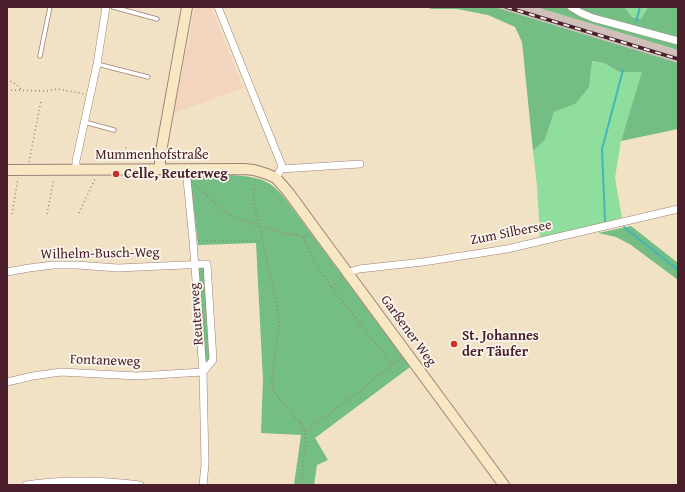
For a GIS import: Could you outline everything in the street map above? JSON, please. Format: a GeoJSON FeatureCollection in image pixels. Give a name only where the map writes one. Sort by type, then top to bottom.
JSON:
{"type":"FeatureCollection","features":[{"type":"Feature","properties":{"kind":"street"},"geometry":{"type":"LineString","coordinates":[[76,170],[76,161],[97,64],[106,7]]}},
{"type":"Feature","properties":{"kind":"street"},"geometry":{"type":"LineString","coordinates":[[160,169],[160,157],[187,7]]}},
{"type":"Feature","properties":{"kind":"street"},"geometry":{"type":"LineString","coordinates":[[218,7],[282,166],[279,173],[360,164]]}},
{"type":"Feature","properties":{"kind":"street"},"geometry":{"type":"LineString","coordinates":[[571,7],[593,18],[678,41]]}},
{"type":"Feature","properties":{"kind":"street","name":"Mummenhofstraße"},"geometry":{"type":"LineString","coordinates":[[7,170],[160,169],[186,173],[244,169],[267,174],[279,173],[289,193]]}},
{"type":"Feature","properties":{"kind":"street","name":"Reuterweg"},"geometry":{"type":"LineString","coordinates":[[186,173],[203,372],[205,464],[203,485]]}},
{"type":"Feature","properties":{"kind":"street","name":"Garßener Weg"},"geometry":{"type":"LineString","coordinates":[[289,193],[504,485]]}},
{"type":"Feature","properties":{"kind":"street","name":"Zum Silbersee"},"geometry":{"type":"LineString","coordinates":[[348,273],[359,269],[423,262],[508,249],[678,209]]}},
{"type":"Feature","properties":{"kind":"street","name":"Reuterweg"},"geometry":{"type":"LineString","coordinates":[[195,265],[207,264],[213,360],[203,372]]}},
{"type":"Feature","properties":{"kind":"street","name":"Wilhelm-Busch-Weg"},"geometry":{"type":"LineString","coordinates":[[7,272],[53,265],[118,268],[195,265]]}},
{"type":"Feature","properties":{"kind":"street","name":"Fontaneweg"},"geometry":{"type":"LineString","coordinates":[[7,382],[61,372],[137,376],[203,372]]}},
{"type":"Feature","properties":{"kind":"street"},"geometry":{"type":"LineString","coordinates":[[26,485],[70,480],[118,482],[140,485]]}},
{"type":"Feature","properties":{"kind":"lane"},"geometry":{"type":"LineString","coordinates":[[40,56],[50,7]]}},
{"type":"Feature","properties":{"kind":"lane"},"geometry":{"type":"LineString","coordinates":[[112,7],[157,19]]}},
{"type":"Feature","properties":{"kind":"lane"},"geometry":{"type":"LineString","coordinates":[[97,64],[148,77]]}},
{"type":"Feature","properties":{"kind":"lane"},"geometry":{"type":"LineString","coordinates":[[84,122],[114,130]]}},
{"type":"Feature","properties":{"kind":"path"},"geometry":{"type":"LineString","coordinates":[[7,79],[22,90]]}},
{"type":"Feature","properties":{"kind":"path"},"geometry":{"type":"LineString","coordinates":[[7,90],[45,91],[58,89],[90,95]]}},
{"type":"Feature","properties":{"kind":"path"},"geometry":{"type":"LineString","coordinates":[[12,214],[41,101]]}},
{"type":"Feature","properties":{"kind":"path"},"geometry":{"type":"LineString","coordinates":[[124,169],[126,146]]}},
{"type":"Feature","properties":{"kind":"path"},"geometry":{"type":"LineString","coordinates":[[80,213],[99,169]]}},
{"type":"Feature","properties":{"kind":"path"},"geometry":{"type":"LineString","coordinates":[[47,214],[55,170]]}},
{"type":"Feature","properties":{"kind":"path"},"geometry":{"type":"LineString","coordinates":[[254,170],[255,179],[253,199],[277,306],[279,324],[272,376],[272,388],[280,400],[300,422],[305,431],[306,442],[302,485]]}},
{"type":"Feature","properties":{"kind":"path"},"geometry":{"type":"LineString","coordinates":[[186,173],[223,211],[259,227],[303,237],[316,230]]}},
{"type":"Feature","properties":{"kind":"path"},"geometry":{"type":"LineString","coordinates":[[303,237],[315,263],[330,287],[393,365]]}},
{"type":"Feature","properties":{"kind":"path"},"geometry":{"type":"LineString","coordinates":[[193,241],[262,240]]}},
{"type":"Feature","properties":{"kind":"path"},"geometry":{"type":"LineString","coordinates":[[330,287],[348,273]]}},
{"type":"Feature","properties":{"kind":"path"},"geometry":{"type":"LineString","coordinates":[[305,431],[357,393],[407,353]]}},
{"type":"Feature","properties":{"kind":"shaded area"},"geometry":{"type":"Polygon","coordinates":[[[195,7],[211,7],[243,88],[174,113],[195,7]]]}},
{"type":"Feature","properties":{"kind":"shaded area"},"geometry":{"type":"Polygon","coordinates":[[[493,7],[536,7],[678,50],[678,64],[493,7]]]}},
{"type":"Feature","properties":{"kind":"green space"},"geometry":{"type":"Polygon","coordinates":[[[433,7],[494,7],[678,63],[678,129],[621,141],[642,72],[619,72],[604,63],[592,61],[589,87],[575,104],[554,112],[545,140],[533,151],[522,42],[515,27],[488,15],[457,9],[429,9],[433,7]]]}},
{"type":"Feature","properties":{"kind":"green space"},"geometry":{"type":"Polygon","coordinates":[[[536,7],[624,7],[632,17],[641,19],[648,7],[678,7],[678,50],[536,7]]]}},
{"type":"Feature","properties":{"kind":"green space"},"geometry":{"type":"Polygon","coordinates":[[[624,7],[648,7],[641,20],[632,17],[624,7]]]}},
{"type":"Feature","properties":{"kind":"green space"},"geometry":{"type":"Polygon","coordinates":[[[592,61],[604,63],[619,72],[643,72],[621,141],[615,178],[622,218],[540,238],[533,151],[545,140],[554,112],[575,104],[592,61]]]}},
{"type":"Feature","properties":{"kind":"green space"},"geometry":{"type":"Polygon","coordinates":[[[190,176],[243,176],[262,180],[274,187],[284,197],[410,367],[315,438],[328,460],[317,465],[314,485],[294,485],[301,435],[261,433],[263,380],[256,243],[198,245],[190,176]]]}},
{"type":"Feature","properties":{"kind":"green space"},"geometry":{"type":"Polygon","coordinates":[[[631,226],[678,263],[678,280],[631,245],[616,237],[598,233],[631,226]]]}},
{"type":"Feature","properties":{"kind":"green space"},"geometry":{"type":"Polygon","coordinates":[[[198,268],[205,268],[211,361],[205,361],[198,268]]]}},
{"type":"Feature","properties":{"kind":"waterway"},"geometry":{"type":"LineString","coordinates":[[636,22],[640,7]]}},
{"type":"Feature","properties":{"kind":"waterway"},"geometry":{"type":"LineString","coordinates":[[605,221],[602,149],[623,70]]}},
{"type":"Feature","properties":{"kind":"waterway"},"geometry":{"type":"LineString","coordinates":[[624,227],[678,270]]}},
{"type":"Feature","properties":{"kind":"railway"},"geometry":{"type":"LineString","coordinates":[[506,7],[678,59]]}},
{"type":"Feature","properties":{"kind":"place","name":"Celle, Reuterweg"},"geometry":{"type":"Point","coordinates":[116,174]}},
{"type":"Feature","properties":{"kind":"place","name":"St. Johannes der Täufer"},"geometry":{"type":"Point","coordinates":[454,344]}}]}
